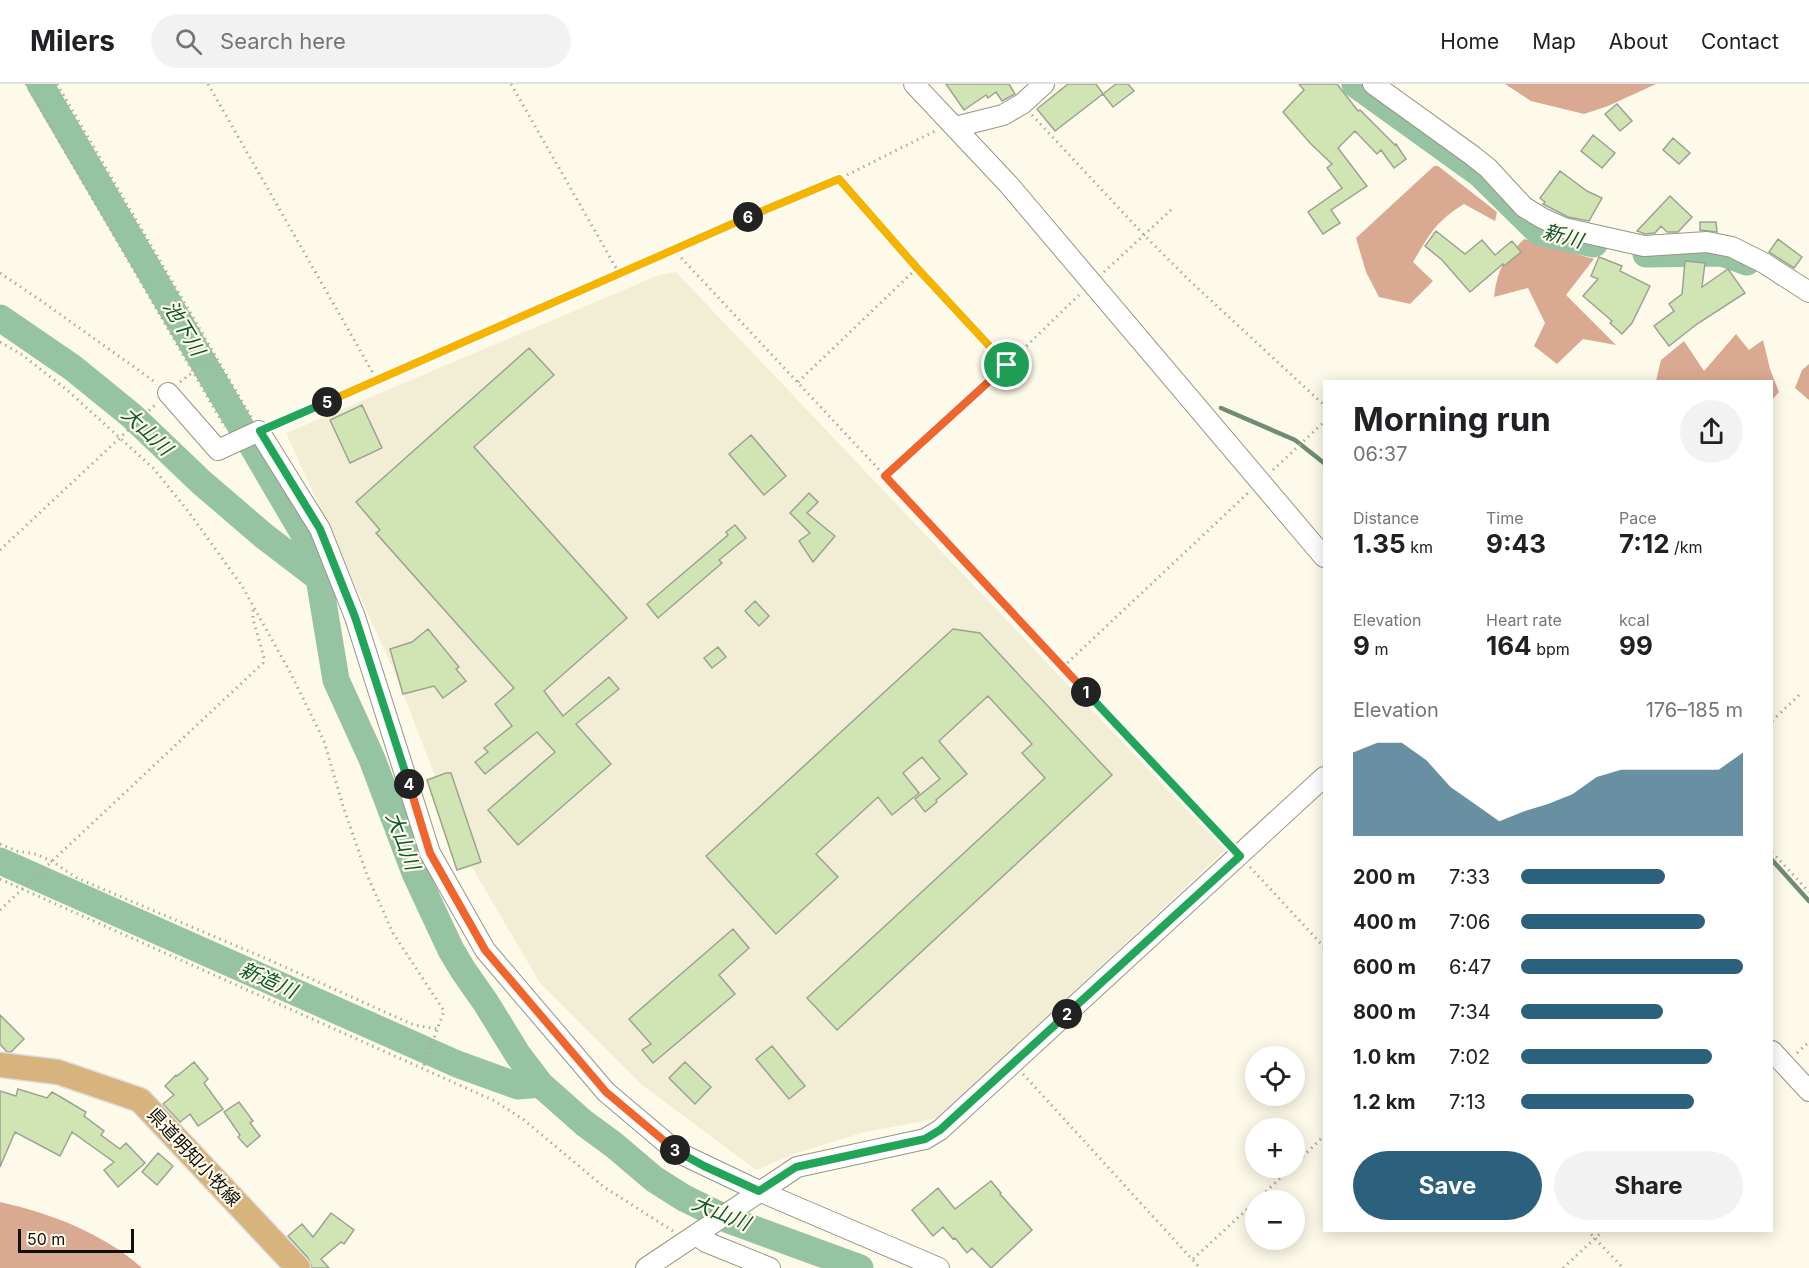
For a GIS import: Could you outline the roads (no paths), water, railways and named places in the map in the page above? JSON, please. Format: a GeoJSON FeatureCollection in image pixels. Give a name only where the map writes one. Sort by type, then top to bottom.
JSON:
{"type":"FeatureCollection","features":[{"type":"Feature","properties":{"kind":"main road","name":"県道明知小牧線"},"geometry":{"type":"LineString","coordinates":[[0,1065],[58,1072],[140,1100],[298,1268]]}},
{"type":"Feature","properties":{"kind":"street"},"geometry":{"type":"LineString","coordinates":[[914,84],[1009,185],[1323,556]]}},
{"type":"Feature","properties":{"kind":"street"},"geometry":{"type":"LineString","coordinates":[[955,127],[1003,115],[1022,104],[1044,84]]}},
{"type":"Feature","properties":{"kind":"street"},"geometry":{"type":"LineString","coordinates":[[1373,84],[1473,156],[1488,168],[1524,207],[1542,218],[1564,228],[1644,246],[1707,242],[1732,247],[1764,263],[1809,292]]}},
{"type":"Feature","properties":{"kind":"street"},"geometry":{"type":"LineString","coordinates":[[168,393],[218,450],[260,431],[320,529],[355,617],[430,853],[485,950],[606,1092],[677,1152],[759,1191],[939,1268]]}},
{"type":"Feature","properties":{"kind":"street"},"geometry":{"type":"LineString","coordinates":[[646,1268],[796,1167],[925,1139],[940,1130],[1323,778]]}},
{"type":"Feature","properties":{"kind":"street"},"geometry":{"type":"LineString","coordinates":[[1773,1052],[1809,1091]]}},
{"type":"Feature","properties":{"kind":"street"},"geometry":{"type":"LineString","coordinates":[[691,1238],[770,1268]]}},
{"type":"Feature","properties":{"kind":"waterway","name":"大山川"},"geometry":{"type":"LineString","coordinates":[[40,84],[305,536],[319,578],[336,680],[372,759],[415,873],[451,950],[518,1055],[540,1084],[584,1123],[654,1179],[684,1198],[729,1220],[860,1268]]}},
{"type":"Feature","properties":{"kind":"waterway","name":"新川"},"geometry":{"type":"LineString","coordinates":[[1355,84],[1480,174],[1539,232],[1594,244]]}},
{"type":"Feature","properties":{"kind":"waterway","name":"新川"},"geometry":{"type":"LineString","coordinates":[[1646,254],[1722,253],[1747,262]]}},
{"type":"Feature","properties":{"kind":"waterway","name":"大山川"},"geometry":{"type":"LineString","coordinates":[[0,318],[73,368],[132,416],[201,482],[264,536],[319,578]]}},
{"type":"Feature","properties":{"kind":"waterway"},"geometry":{"type":"LineString","coordinates":[[1221,408],[1295,440],[1323,462]]}},
{"type":"Feature","properties":{"kind":"waterway","name":"新造川"},"geometry":{"type":"LineString","coordinates":[[0,861],[457,1064],[518,1086],[540,1084]]}},
{"type":"Feature","properties":{"kind":"waterway"},"geometry":{"type":"LineString","coordinates":[[1773,861],[1809,901]]}},
{"type":"Feature","properties":{"kind":"water label","name":"池下川"},"geometry":{"type":"Point","coordinates":[184,328]}}]}
